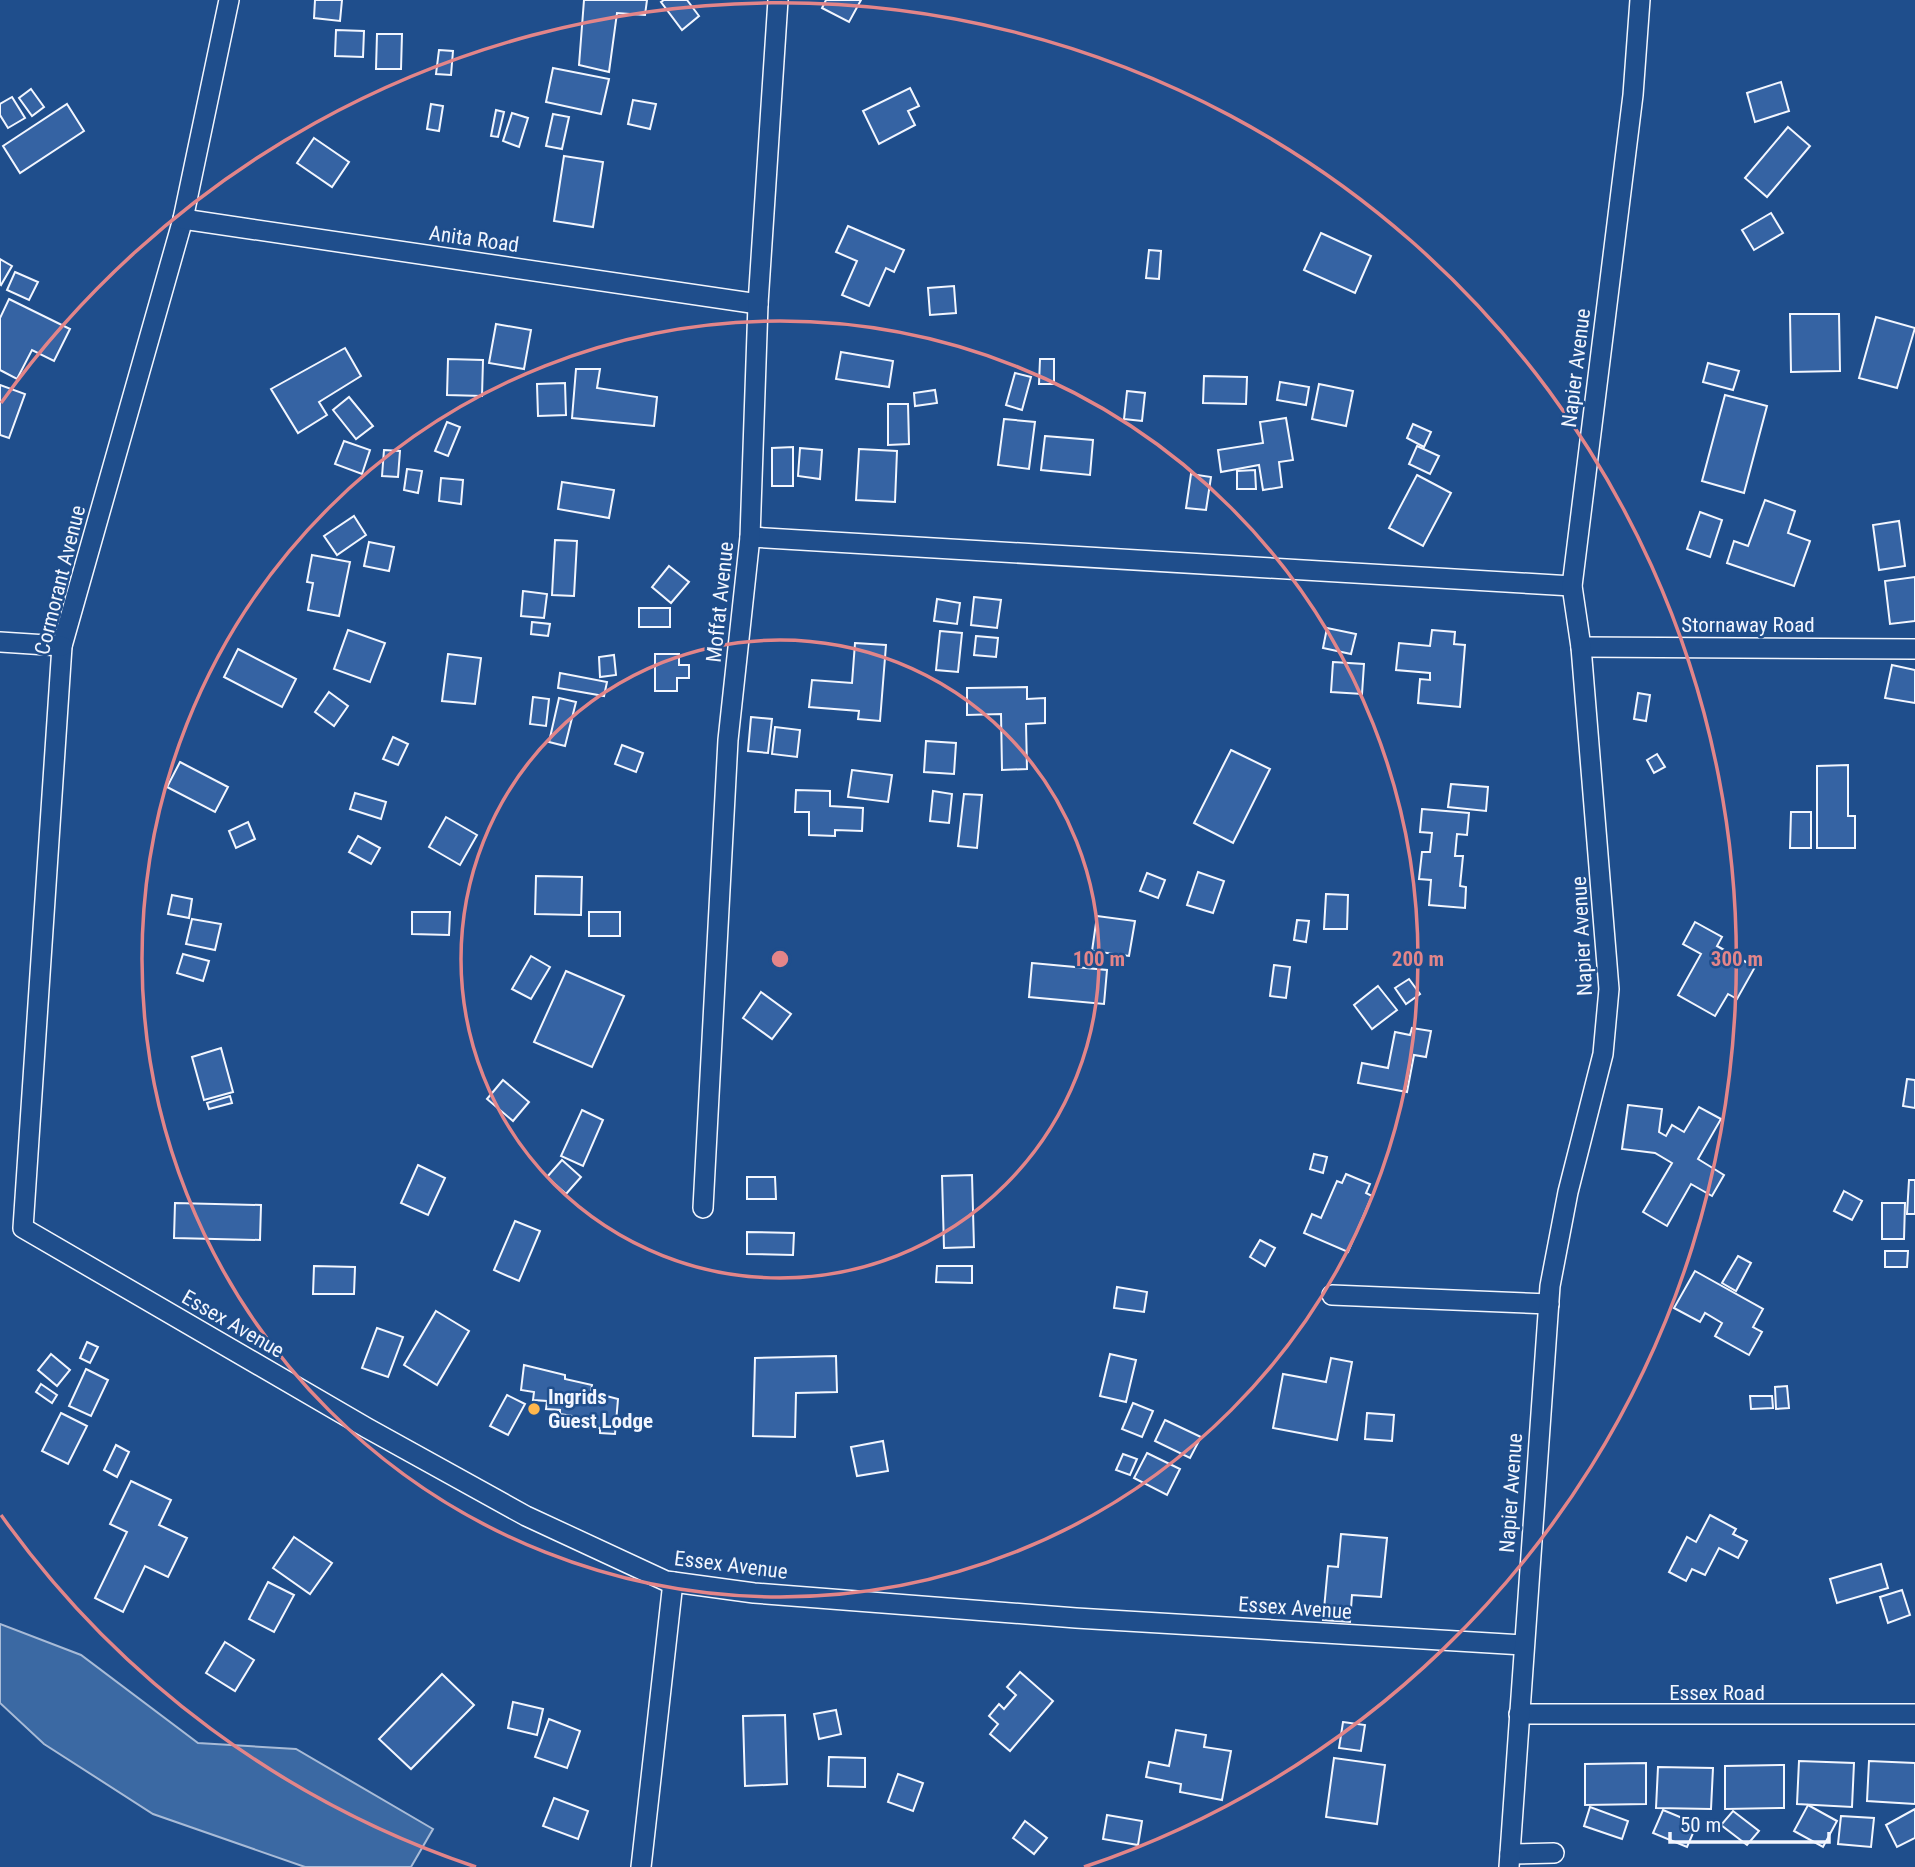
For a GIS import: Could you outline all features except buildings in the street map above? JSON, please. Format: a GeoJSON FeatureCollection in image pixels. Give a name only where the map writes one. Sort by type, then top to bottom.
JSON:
{"type":"FeatureCollection","features":[{"type":"Feature","properties":{"kind":"street","name":"Cormorant Avenue"},"geometry":{"type":"LineString","coordinates":[[23,1228],[62,646],[183,219],[229,0]]}},
{"type":"Feature","properties":{"kind":"street","name":"Moffat Avenue"},"geometry":{"type":"LineString","coordinates":[[703,1208],[728,740],[750,537],[758,304],[778,0]]}},
{"type":"Feature","properties":{"kind":"street","name":"Napier Avenue"},"geometry":{"type":"LineString","coordinates":[[1509,1861],[1522,1645],[1549,1304],[1568,1192],[1603,1054],[1609,989],[1581,648],[1572,586],[1631,109],[1640,0]]}},
{"type":"Feature","properties":{"kind":"street","name":"Anita Road"},"geometry":{"type":"LineString","coordinates":[[183,219],[758,304]]}},
{"type":"Feature","properties":{"kind":"street"},"geometry":{"type":"LineString","coordinates":[[750,537],[1572,586]]}},
{"type":"Feature","properties":{"kind":"street"},"geometry":{"type":"LineString","coordinates":[[0,642],[62,646]]}},
{"type":"Feature","properties":{"kind":"street","name":"Stornaway Road"},"geometry":{"type":"LineString","coordinates":[[1581,648],[1915,649]]}},
{"type":"Feature","properties":{"kind":"street","name":"Essex Avenue"},"geometry":{"type":"LineString","coordinates":[[23,1228],[367,1428],[526,1516],[673,1582],[754,1592],[1076,1618],[1522,1645]]}},
{"type":"Feature","properties":{"kind":"street"},"geometry":{"type":"LineString","coordinates":[[1332,1295],[1549,1304]]}},
{"type":"Feature","properties":{"kind":"street"},"geometry":{"type":"LineString","coordinates":[[640,1867],[673,1582]]}},
{"type":"Feature","properties":{"kind":"street","name":"Essex Road"},"geometry":{"type":"LineString","coordinates":[[1519,1714],[1915,1714]]}},
{"type":"Feature","properties":{"kind":"street"},"geometry":{"type":"LineString","coordinates":[[1509,1861],[1554,1853]]}},
{"type":"Feature","properties":{"kind":"water"},"geometry":{"type":"Polygon","coordinates":[[[0,1624],[81,1655],[198,1743],[296,1749],[433,1829],[411,1867],[305,1867],[153,1814],[44,1744],[0,1703],[0,1624]]]}},
{"type":"Feature","properties":{"kind":"place","name":"Ingrids Guest Lodge"},"geometry":{"type":"Point","coordinates":[534,1409]}}]}
